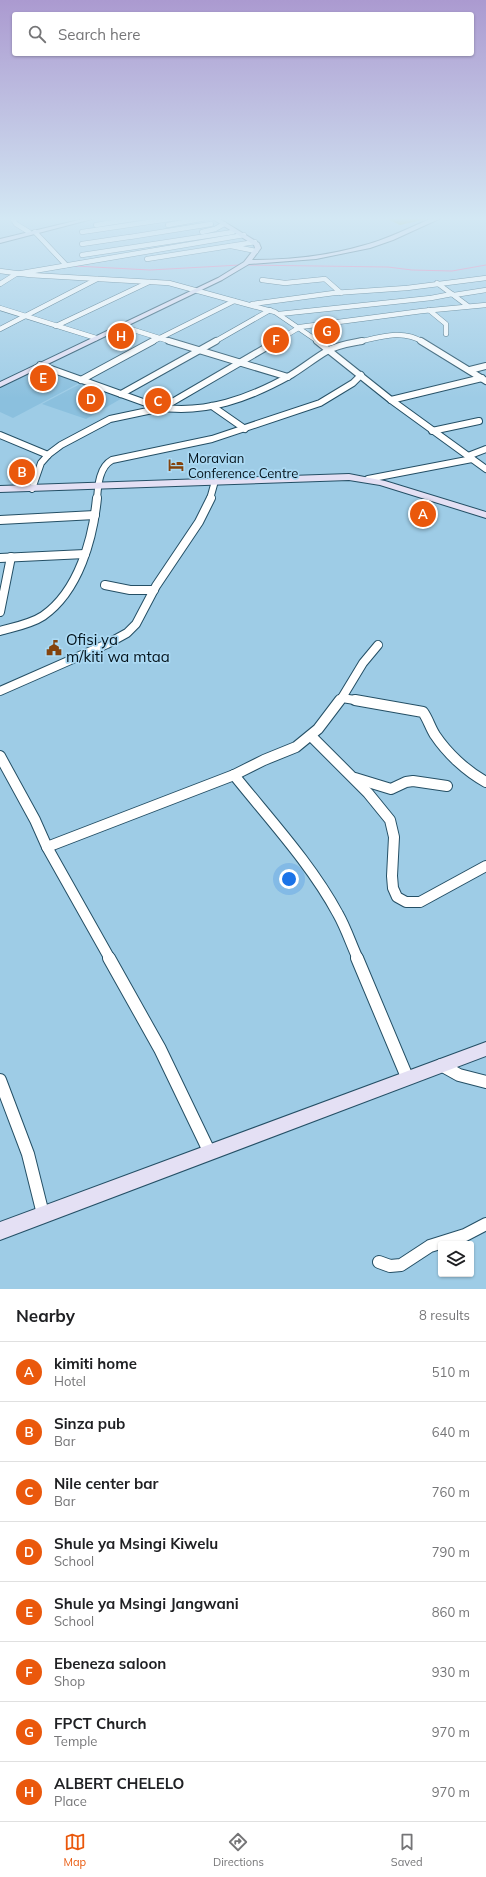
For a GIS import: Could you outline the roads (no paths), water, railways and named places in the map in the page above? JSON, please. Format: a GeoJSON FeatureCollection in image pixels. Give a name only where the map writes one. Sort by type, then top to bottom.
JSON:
{"type":"FeatureCollection","features":[{"type":"Feature","properties":{"kind":"street"},"geometry":{"type":"LineString","coordinates":[[0,284],[9,278]]}},
{"type":"Feature","properties":{"kind":"street"},"geometry":{"type":"LineString","coordinates":[[0,328],[99,278]]}},
{"type":"Feature","properties":{"kind":"street"},"geometry":{"type":"LineString","coordinates":[[102,278],[169,283],[250,304],[279,314],[300,327],[330,350],[390,400],[486,469]]}},
{"type":"Feature","properties":{"kind":"street"},"geometry":{"type":"LineString","coordinates":[[1,384],[218,278]]}},
{"type":"Feature","properties":{"kind":"street"},"geometry":{"type":"LineString","coordinates":[[250,304],[341,293],[407,288],[484,278]]}},
{"type":"Feature","properties":{"kind":"street"},"geometry":{"type":"LineString","coordinates":[[262,280],[285,282],[325,279],[341,293]]}},
{"type":"Feature","properties":{"kind":"street"},"geometry":{"type":"LineString","coordinates":[[56,326],[150,281]]}},
{"type":"Feature","properties":{"kind":"street"},"geometry":{"type":"LineString","coordinates":[[437,283],[468,306]]}},
{"type":"Feature","properties":{"kind":"street"},"geometry":{"type":"LineString","coordinates":[[279,314],[431,298],[486,290]]}},
{"type":"Feature","properties":{"kind":"street"},"geometry":{"type":"LineString","coordinates":[[81,380],[160,337],[234,301]]}},
{"type":"Feature","properties":{"kind":"street"},"geometry":{"type":"LineString","coordinates":[[32,489],[36,470],[48,455],[61,445],[106,421],[162,408],[300,327],[429,310],[486,305]]}},
{"type":"Feature","properties":{"kind":"street"},"geometry":{"type":"LineString","coordinates":[[0,308],[96,338]]}},
{"type":"Feature","properties":{"kind":"street"},"geometry":{"type":"LineString","coordinates":[[121,394],[270,310]]}},
{"type":"Feature","properties":{"kind":"street"},"geometry":{"type":"LineString","coordinates":[[429,310],[446,324],[446,334]]}},
{"type":"Feature","properties":{"kind":"street"},"geometry":{"type":"LineString","coordinates":[[121,326],[288,377]]}},
{"type":"Feature","properties":{"kind":"street"},"geometry":{"type":"LineString","coordinates":[[40,365],[162,408],[172,411],[185,410],[212,406],[256,392],[288,377],[330,350],[391,335],[408,334],[484,379]]}},
{"type":"Feature","properties":{"kind":"street"},"geometry":{"type":"LineString","coordinates":[[470,370],[486,366]]}},
{"type":"Feature","properties":{"kind":"street"},"geometry":{"type":"LineString","coordinates":[[0,631],[35,621],[47,613],[65,592],[85,554],[105,466],[116,459],[212,439],[320,403],[353,383],[361,375]]}},
{"type":"Feature","properties":{"kind":"street"},"geometry":{"type":"LineString","coordinates":[[390,400],[484,379]]}},
{"type":"Feature","properties":{"kind":"street"},"geometry":{"type":"LineString","coordinates":[[212,406],[245,429]]}},
{"type":"Feature","properties":{"kind":"street"},"geometry":{"type":"LineString","coordinates":[[432,431],[478,421]]}},
{"type":"Feature","properties":{"kind":"street"},"geometry":{"type":"LineString","coordinates":[[0,436],[48,455]]}},
{"type":"Feature","properties":{"kind":"street"},"geometry":{"type":"LineString","coordinates":[[368,480],[470,457],[486,449]]}},
{"type":"Feature","properties":{"kind":"street"},"geometry":{"type":"LineString","coordinates":[[0,489],[99,487],[321,477],[368,480],[486,515]]}},
{"type":"Feature","properties":{"kind":"street"},"geometry":{"type":"LineString","coordinates":[[0,691],[127,633],[136,624],[154,590],[205,511],[214,492],[215,481]]}},
{"type":"Feature","properties":{"kind":"street"},"geometry":{"type":"LineString","coordinates":[[0,520],[95,515]]}},
{"type":"Feature","properties":{"kind":"street"},"geometry":{"type":"LineString","coordinates":[[0,558],[85,554]]}},
{"type":"Feature","properties":{"kind":"street"},"geometry":{"type":"LineString","coordinates":[[0,612],[11,558]]}},
{"type":"Feature","properties":{"kind":"street"},"geometry":{"type":"LineString","coordinates":[[105,585],[130,590],[154,590]]}},
{"type":"Feature","properties":{"kind":"street"},"geometry":{"type":"LineString","coordinates":[[47,847],[234,775],[258,762],[296,747],[311,736],[342,698],[363,663],[378,644]]}},
{"type":"Feature","properties":{"kind":"street"},"geometry":{"type":"LineString","coordinates":[[342,698],[423,712],[432,731],[442,744],[474,774],[486,782]]}},
{"type":"Feature","properties":{"kind":"street"},"geometry":{"type":"LineString","coordinates":[[311,736],[354,778],[392,824],[395,834],[392,884],[395,894],[400,898],[413,903],[420,902],[486,866]]}},
{"type":"Feature","properties":{"kind":"street"},"geometry":{"type":"LineString","coordinates":[[0,756],[35,820],[47,847],[160,1049],[209,1151]]}},
{"type":"Feature","properties":{"kind":"street"},"geometry":{"type":"LineString","coordinates":[[234,775],[285,840],[330,900],[339,915],[408,1077]]}},
{"type":"Feature","properties":{"kind":"street"},"geometry":{"type":"LineString","coordinates":[[354,778],[391,789],[406,782],[413,781],[447,786]]}},
{"type":"Feature","properties":{"kind":"street"},"geometry":{"type":"LineString","coordinates":[[0,1231],[209,1151],[486,1049]]}},
{"type":"Feature","properties":{"kind":"street"},"geometry":{"type":"LineString","coordinates":[[441,1065],[459,1075],[486,1082]]}},
{"type":"Feature","properties":{"kind":"street"},"geometry":{"type":"LineString","coordinates":[[0,1080],[28,1154],[43,1214]]}},
{"type":"Feature","properties":{"kind":"street"},"geometry":{"type":"LineString","coordinates":[[379,1262],[390,1266],[401,1265],[430,1246],[465,1235],[486,1224]]}},
{"type":"Feature","properties":{"kind":"place","name":"FPCT Church"},"geometry":{"type":"Point","coordinates":[327,331]}},
{"type":"Feature","properties":{"kind":"place","name":"ALBERT CHELELO"},"geometry":{"type":"Point","coordinates":[121,336]}},
{"type":"Feature","properties":{"kind":"place","name":"Ebeneza saloon"},"geometry":{"type":"Point","coordinates":[276,340]}},
{"type":"Feature","properties":{"kind":"place","name":"Shule ya Msingi Jangwani"},"geometry":{"type":"Point","coordinates":[43,378]}},
{"type":"Feature","properties":{"kind":"place","name":"Shule ya Msingi Kiwelu"},"geometry":{"type":"Point","coordinates":[91,399]}},
{"type":"Feature","properties":{"kind":"place","name":"Nile center bar"},"geometry":{"type":"Point","coordinates":[158,401]}},
{"type":"Feature","properties":{"kind":"place","name":"Moravian Conference Centre"},"geometry":{"type":"Point","coordinates":[176,465]}},
{"type":"Feature","properties":{"kind":"place","name":"Sinza pub"},"geometry":{"type":"Point","coordinates":[22,472]}},
{"type":"Feature","properties":{"kind":"place","name":"kimiti home"},"geometry":{"type":"Point","coordinates":[423,514]}},
{"type":"Feature","properties":{"kind":"place","name":"Ofisi ya m/kiti wa mtaa"},"geometry":{"type":"Point","coordinates":[54,648]}}]}
